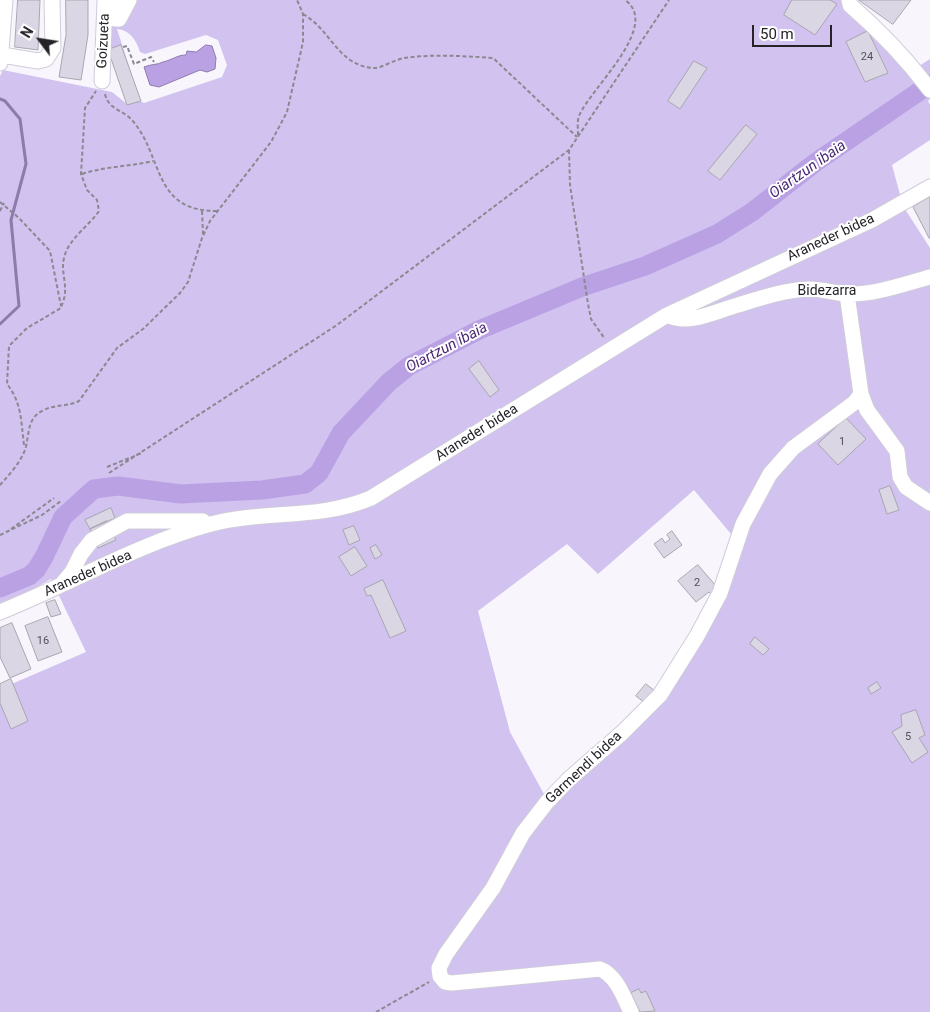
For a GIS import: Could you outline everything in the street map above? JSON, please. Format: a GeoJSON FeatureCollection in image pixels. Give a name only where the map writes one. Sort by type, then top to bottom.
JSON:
{"type":"FeatureCollection","features":[{"type":"Feature","properties":{"kind":"street"},"geometry":{"type":"LineString","coordinates":[[5,0],[1,59],[42,61],[49,57],[53,48],[52,0]]}},
{"type":"Feature","properties":{"kind":"street","name":"Goizueta"},"geometry":{"type":"LineString","coordinates":[[102,81],[106,0]]}},
{"type":"Feature","properties":{"kind":"street"},"geometry":{"type":"LineString","coordinates":[[114,0],[115,19],[119,19],[129,0]]}},
{"type":"Feature","properties":{"kind":"street"},"geometry":{"type":"LineString","coordinates":[[849,0],[850,5],[883,34],[930,90]]}},
{"type":"Feature","properties":{"kind":"street","name":"Araneder bidea"},"geometry":{"type":"LineString","coordinates":[[0,612],[188,530],[249,515],[332,511],[371,498],[693,301],[872,220],[930,187]]}},
{"type":"Feature","properties":{"kind":"street","name":"Bidezarra"},"geometry":{"type":"LineString","coordinates":[[668,315],[678,320],[696,318],[790,291],[828,290],[847,294],[900,285],[930,277]]}},
{"type":"Feature","properties":{"kind":"street"},"geometry":{"type":"LineString","coordinates":[[847,294],[861,394],[866,410],[897,451],[900,477],[906,487],[930,503]]}},
{"type":"Feature","properties":{"kind":"street","name":"Garmendi bidea"},"geometry":{"type":"LineString","coordinates":[[440,976],[439,968],[446,954],[493,888],[533,819],[568,780],[623,732],[660,695],[711,613],[720,593],[743,524],[758,492],[770,474],[793,448],[854,403],[861,394]]}},
{"type":"Feature","properties":{"kind":"street"},"geometry":{"type":"LineString","coordinates":[[143,520],[151,533],[143,549]]}},
{"type":"Feature","properties":{"kind":"street"},"geometry":{"type":"LineString","coordinates":[[59,587],[72,572],[81,554],[92,540],[127,521],[220,522]]}},
{"type":"Feature","properties":{"kind":"street"},"geometry":{"type":"LineString","coordinates":[[81,554],[86,567],[85,575]]}},
{"type":"Feature","properties":{"kind":"street"},"geometry":{"type":"LineString","coordinates":[[440,976],[445,982],[452,983],[592,968],[600,969],[608,972],[615,980],[632,1012]]}},
{"type":"Feature","properties":{"kind":"path"},"geometry":{"type":"LineString","coordinates":[[202,238],[218,211],[271,142],[287,112],[303,42],[304,14],[297,0]]}},
{"type":"Feature","properties":{"kind":"path"},"geometry":{"type":"LineString","coordinates":[[577,137],[579,116],[630,41],[635,15],[631,4],[625,0]]}},
{"type":"Feature","properties":{"kind":"path"},"geometry":{"type":"LineString","coordinates":[[109,473],[148,450],[337,325],[569,150],[669,0]]}},
{"type":"Feature","properties":{"kind":"path"},"geometry":{"type":"LineString","coordinates":[[304,14],[317,22],[349,59],[365,67],[378,68],[392,60],[410,58],[451,56],[492,58],[577,137]]}},
{"type":"Feature","properties":{"kind":"path"},"geometry":{"type":"LineString","coordinates":[[123,47],[127,46],[134,64],[151,57],[154,62]]}},
{"type":"Feature","properties":{"kind":"path"},"geometry":{"type":"LineString","coordinates":[[102,81],[106,98],[112,107],[132,119],[162,183],[170,194],[186,206],[202,211],[218,211]]}},
{"type":"Feature","properties":{"kind":"path"},"geometry":{"type":"LineString","coordinates":[[24,450],[19,406],[15,394],[7,384],[9,346],[27,328],[61,308],[65,293],[62,274],[64,256],[73,240],[99,211],[98,200],[87,190],[81,174],[85,108],[102,81]]}},
{"type":"Feature","properties":{"kind":"path"},"geometry":{"type":"LineString","coordinates":[[569,150],[570,185],[591,319],[612,349]]}},
{"type":"Feature","properties":{"kind":"path"},"geometry":{"type":"LineString","coordinates":[[81,174],[113,166],[133,166],[153,161]]}},
{"type":"Feature","properties":{"kind":"path"},"geometry":{"type":"LineString","coordinates":[[0,202],[19,218],[50,251],[61,308]]}},
{"type":"Feature","properties":{"kind":"path"},"geometry":{"type":"LineString","coordinates":[[0,212],[4,204]]}},
{"type":"Feature","properties":{"kind":"path"},"geometry":{"type":"LineString","coordinates":[[0,485],[24,450],[28,428],[33,419],[44,410],[78,401],[117,348],[143,329],[180,293],[188,282],[202,238],[204,229],[202,211]]}},
{"type":"Feature","properties":{"kind":"path"},"geometry":{"type":"LineString","coordinates":[[106,467],[148,450]]}},
{"type":"Feature","properties":{"kind":"path"},"geometry":{"type":"LineString","coordinates":[[7,532],[54,498]]}},
{"type":"Feature","properties":{"kind":"path"},"geometry":{"type":"LineString","coordinates":[[0,535],[42,515],[60,502]]}},
{"type":"Feature","properties":{"kind":"path"},"geometry":{"type":"LineString","coordinates":[[376,1012],[440,976]]}},
{"type":"Feature","properties":{"kind":"shaded area"},"geometry":{"type":"Polygon","coordinates":[[[110,0],[846,0],[911,71],[930,59],[930,99],[928,101],[930,105],[930,140],[892,165],[903,206],[930,248],[930,1012],[0,1012],[0,689],[86,652],[51,579],[0,608],[0,76],[3,70],[112,92],[127,104],[107,44],[110,0]],[[117,29],[140,101],[144,103],[222,77],[227,65],[218,40],[206,35],[145,54],[140,52],[135,40],[126,31],[117,29]],[[694,490],[598,574],[567,544],[478,611],[510,732],[545,796],[660,692],[737,541],[694,490]]]}},
{"type":"Feature","properties":{"kind":"shaded area"},"geometry":{"type":"Polygon","coordinates":[[[206,45],[212,46],[216,58],[215,69],[207,72],[200,70],[159,87],[150,85],[144,67],[186,55],[187,51],[196,52],[206,45]]]}},
{"type":"Feature","properties":{"kind":"building"},"geometry":{"type":"Polygon","coordinates":[[[18,0],[40,0],[38,50],[15,47],[18,0]]]}},
{"type":"Feature","properties":{"kind":"building"},"geometry":{"type":"Polygon","coordinates":[[[66,0],[88,0],[88,35],[81,80],[59,77],[66,35],[66,0]]]}},
{"type":"Feature","properties":{"kind":"building"},"geometry":{"type":"Polygon","coordinates":[[[792,0],[830,0],[837,4],[815,35],[784,15],[792,0]]]}},
{"type":"Feature","properties":{"kind":"building"},"geometry":{"type":"Polygon","coordinates":[[[859,0],[911,0],[893,24],[859,0]]]}},
{"type":"Feature","properties":{"kind":"building"},"geometry":{"type":"Polygon","coordinates":[[[868,31],[888,73],[865,82],[846,42],[868,31]]]}},
{"type":"Feature","properties":{"kind":"building"},"geometry":{"type":"Polygon","coordinates":[[[121,45],[141,101],[127,105],[108,50],[121,45]]]}},
{"type":"Feature","properties":{"kind":"building"},"geometry":{"type":"Polygon","coordinates":[[[694,61],[707,68],[680,109],[668,101],[694,61]]]}},
{"type":"Feature","properties":{"kind":"building"},"geometry":{"type":"Polygon","coordinates":[[[746,125],[757,134],[720,180],[708,171],[746,125]]]}},
{"type":"Feature","properties":{"kind":"building"},"geometry":{"type":"Polygon","coordinates":[[[930,197],[930,238],[929,238],[913,207],[930,197]]]}},
{"type":"Feature","properties":{"kind":"building"},"geometry":{"type":"Polygon","coordinates":[[[479,361],[499,390],[490,397],[469,369],[479,361]]]}},
{"type":"Feature","properties":{"kind":"building"},"geometry":{"type":"Polygon","coordinates":[[[846,418],[866,439],[838,465],[818,444],[846,418]]]}},
{"type":"Feature","properties":{"kind":"building"},"geometry":{"type":"Polygon","coordinates":[[[890,486],[899,510],[887,514],[879,490],[890,486]]]}},
{"type":"Feature","properties":{"kind":"building"},"geometry":{"type":"Polygon","coordinates":[[[111,508],[115,518],[90,529],[85,520],[111,508]]]}},
{"type":"Feature","properties":{"kind":"building"},"geometry":{"type":"Polygon","coordinates":[[[107,521],[116,540],[98,548],[90,529],[107,521]]]}},
{"type":"Feature","properties":{"kind":"building"},"geometry":{"type":"Polygon","coordinates":[[[354,526],[360,540],[349,545],[343,530],[354,526]]]}},
{"type":"Feature","properties":{"kind":"building"},"geometry":{"type":"Polygon","coordinates":[[[672,531],[682,545],[664,558],[654,544],[662,538],[665,543],[670,539],[667,535],[672,531]]]}},
{"type":"Feature","properties":{"kind":"building"},"geometry":{"type":"Polygon","coordinates":[[[376,545],[382,555],[375,559],[370,548],[376,545]]]}},
{"type":"Feature","properties":{"kind":"building"},"geometry":{"type":"Polygon","coordinates":[[[355,547],[367,566],[351,576],[339,557],[355,547]]]}},
{"type":"Feature","properties":{"kind":"building"},"geometry":{"type":"Polygon","coordinates":[[[698,565],[716,586],[714,588],[716,590],[711,594],[709,592],[696,602],[678,581],[698,565]]]}},
{"type":"Feature","properties":{"kind":"building"},"geometry":{"type":"Polygon","coordinates":[[[383,580],[406,631],[390,638],[371,595],[367,596],[364,589],[383,580]]]}},
{"type":"Feature","properties":{"kind":"building"},"geometry":{"type":"Polygon","coordinates":[[[55,600],[61,614],[51,617],[46,603],[55,600]]]}},
{"type":"Feature","properties":{"kind":"building"},"geometry":{"type":"Polygon","coordinates":[[[48,617],[62,652],[38,661],[25,626],[48,617]]]}},
{"type":"Feature","properties":{"kind":"building"},"geometry":{"type":"Polygon","coordinates":[[[12,623],[31,669],[10,678],[0,657],[0,628],[12,623]]]}},
{"type":"Feature","properties":{"kind":"building"},"geometry":{"type":"Polygon","coordinates":[[[755,637],[769,649],[763,655],[750,644],[755,637]]]}},
{"type":"Feature","properties":{"kind":"building"},"geometry":{"type":"Polygon","coordinates":[[[11,679],[28,721],[11,729],[0,703],[0,684],[11,679]]]}},
{"type":"Feature","properties":{"kind":"building"},"geometry":{"type":"Polygon","coordinates":[[[877,682],[881,688],[871,694],[868,688],[877,682]]]}},
{"type":"Feature","properties":{"kind":"building"},"geometry":{"type":"Polygon","coordinates":[[[646,684],[655,691],[645,703],[636,696],[646,684]]]}},
{"type":"Feature","properties":{"kind":"building"},"geometry":{"type":"Polygon","coordinates":[[[916,710],[925,735],[919,738],[928,752],[912,763],[892,732],[902,726],[901,715],[916,710]]]}},
{"type":"Feature","properties":{"kind":"building"},"geometry":{"type":"Polygon","coordinates":[[[639,989],[641,993],[646,991],[655,1011],[640,1012],[631,993],[639,989]]]}},
{"type":"Feature","properties":{"kind":"waterway","name":"Oiartzun ibaia"},"geometry":{"type":"LineString","coordinates":[[0,588],[29,576],[36,570],[63,517],[94,489],[118,486],[181,494],[262,490],[305,484],[319,473],[341,433],[389,382],[409,366],[479,330],[582,287],[645,266],[717,234],[752,212],[816,162],[930,84]]}},
{"type":"Feature","properties":{"kind":"waterway"},"geometry":{"type":"LineString","coordinates":[[0,99],[5,101],[20,119],[26,164],[11,220],[19,306],[0,324]]}}]}
